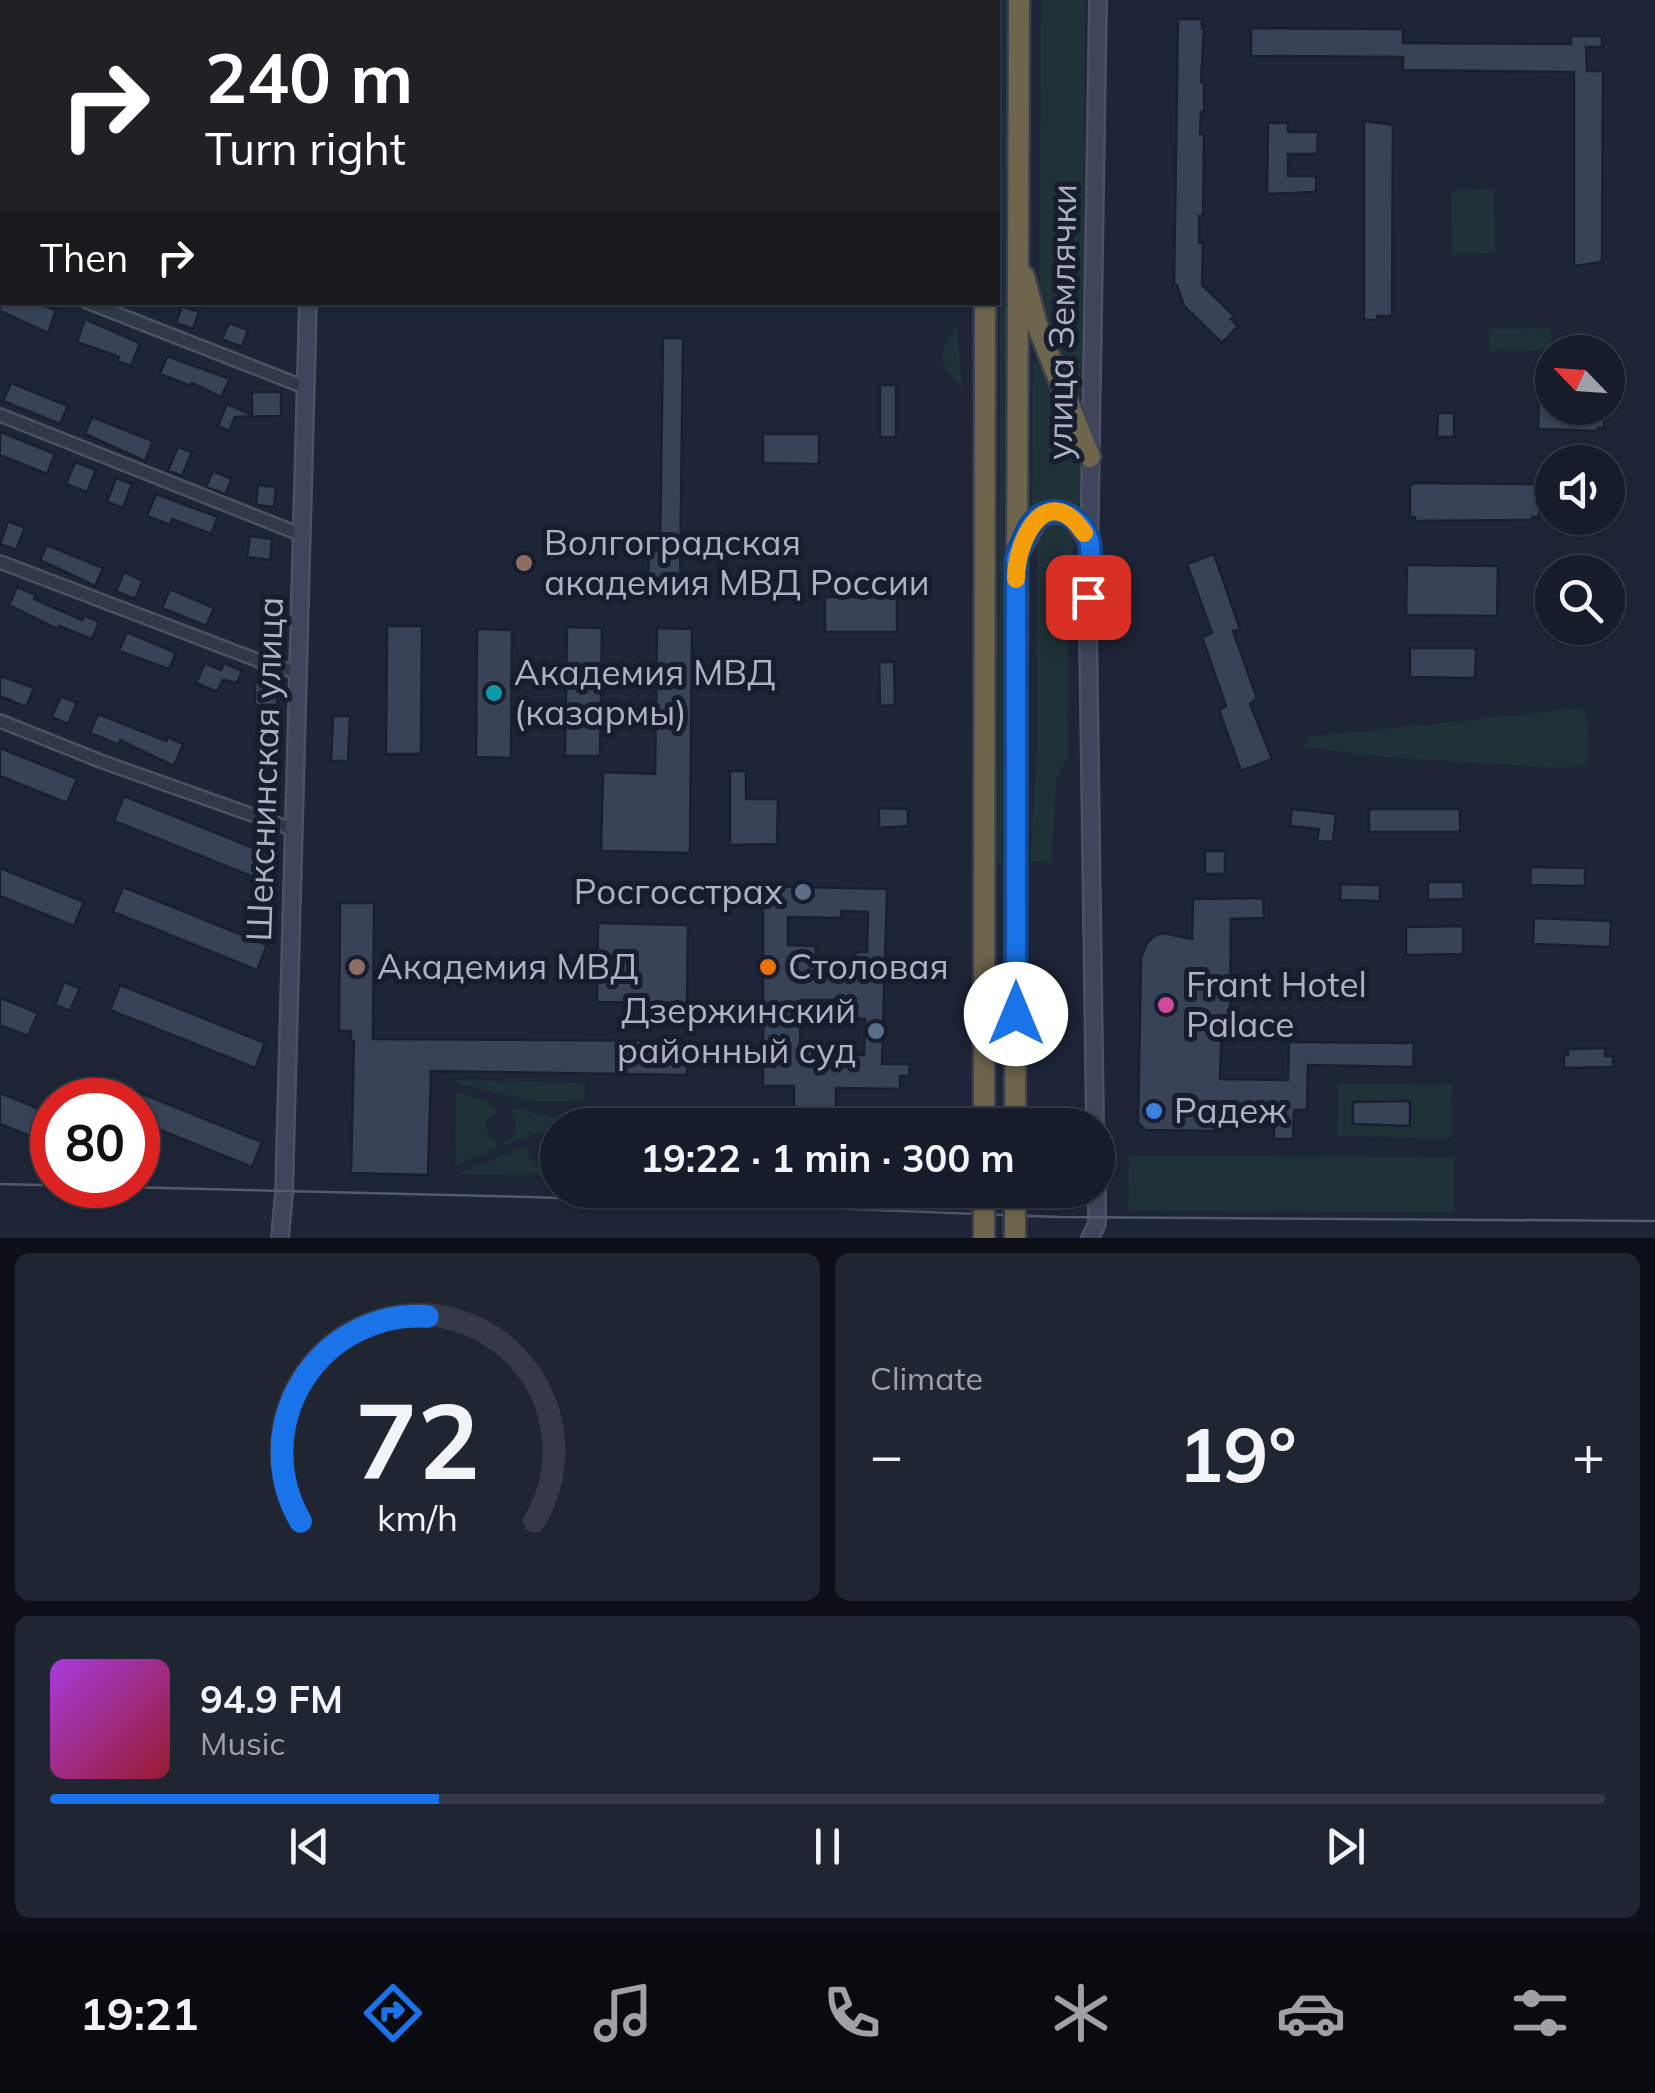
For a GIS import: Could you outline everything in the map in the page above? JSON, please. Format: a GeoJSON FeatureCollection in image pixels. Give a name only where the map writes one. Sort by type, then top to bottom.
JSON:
{"type":"FeatureCollection","features":[{"type":"Feature","properties":{"kind":"highway"},"geometry":{"type":"LineString","coordinates":[[1016,1108],[1019,0]]}},
{"type":"Feature","properties":{"kind":"highway"},"geometry":{"type":"LineString","coordinates":[[1017,244],[1036,325],[1090,457]]}},
{"type":"Feature","properties":{"kind":"highway"},"geometry":{"type":"LineString","coordinates":[[984,1108],[985,305]]}},
{"type":"Feature","properties":{"kind":"highway"},"geometry":{"type":"LineString","coordinates":[[1016,558],[1038,516],[1056,510],[1074,516],[1089,540]]}},
{"type":"Feature","properties":{"kind":"highway"},"geometry":{"type":"LineString","coordinates":[[984,1208],[984,1238]]}},
{"type":"Feature","properties":{"kind":"highway"},"geometry":{"type":"LineString","coordinates":[[1015,1208],[1015,1238]]}},
{"type":"Feature","properties":{"kind":"main road","name":"улица Землячки"},"geometry":{"type":"LineString","coordinates":[[1096,1108],[1089,540],[1098,0]]}},
{"type":"Feature","properties":{"kind":"main road","name":"Шекснинская улица"},"geometry":{"type":"LineString","coordinates":[[280,1238],[308,305]]}},
{"type":"Feature","properties":{"kind":"main road"},"geometry":{"type":"LineString","coordinates":[[1094,1231],[1110,1238]]}},
{"type":"Feature","properties":{"kind":"street"},"geometry":{"type":"LineString","coordinates":[[95,305],[307,388]]}},
{"type":"Feature","properties":{"kind":"street"},"geometry":{"type":"LineString","coordinates":[[0,415],[302,535]]}},
{"type":"Feature","properties":{"kind":"street"},"geometry":{"type":"LineString","coordinates":[[0,562],[270,666],[297,672]]}},
{"type":"Feature","properties":{"kind":"street"},"geometry":{"type":"LineString","coordinates":[[0,721],[292,828]]}},
{"type":"Feature","properties":{"kind":"shaded area"},"geometry":{"type":"Polygon","coordinates":[[[1002,0],[1006,0],[1006,100],[1002,862],[997,862],[1002,0]]]}},
{"type":"Feature","properties":{"kind":"shaded area"},"geometry":{"type":"Polygon","coordinates":[[[1041,0],[1085,0],[1083,380],[1078,396],[1073,393],[1039,315],[1041,0]]]}},
{"type":"Feature","properties":{"kind":"shaded area"},"geometry":{"type":"Polygon","coordinates":[[[1494,189],[1495,253],[1452,254],[1451,191],[1494,189]]]}},
{"type":"Feature","properties":{"kind":"shaded area"},"geometry":{"type":"Polygon","coordinates":[[[957,325],[962,391],[942,363],[944,345],[957,325]]]}},
{"type":"Feature","properties":{"kind":"shaded area"},"geometry":{"type":"Polygon","coordinates":[[[1551,328],[1551,335],[1535,335],[1535,350],[1490,351],[1489,329],[1551,328]]]}},
{"type":"Feature","properties":{"kind":"shaded area"},"geometry":{"type":"Polygon","coordinates":[[[1033,360],[1043,365],[1083,464],[1082,517],[1032,513],[1033,360]]]}},
{"type":"Feature","properties":{"kind":"shaded area"},"geometry":{"type":"Polygon","coordinates":[[[1055,523],[1070,531],[1074,547],[1067,584],[1068,756],[1057,777],[1051,865],[1030,861],[1037,755],[1037,541],[1041,530],[1055,523]]]}},
{"type":"Feature","properties":{"kind":"shaded area"},"geometry":{"type":"Polygon","coordinates":[[[1584,708],[1587,765],[1560,768],[1386,757],[1305,747],[1309,737],[1584,708]]]}},
{"type":"Feature","properties":{"kind":"shaded area"},"geometry":{"type":"Polygon","coordinates":[[[457,1080],[585,1083],[584,1101],[533,1101],[458,1084],[457,1080]]]}},
{"type":"Feature","properties":{"kind":"shaded area"},"geometry":{"type":"Polygon","coordinates":[[[1339,1083],[1452,1085],[1451,1138],[1337,1136],[1339,1083]]]}},
{"type":"Feature","properties":{"kind":"shaded area"},"geometry":{"type":"Polygon","coordinates":[[[456,1093],[479,1098],[494,1107],[497,1111],[485,1125],[497,1141],[495,1149],[455,1165],[456,1093]]]}},
{"type":"Feature","properties":{"kind":"shaded area"},"geometry":{"type":"Polygon","coordinates":[[[513,1108],[540,1114],[540,1132],[505,1145],[504,1141],[516,1129],[515,1119],[509,1113],[513,1108]]]}},
{"type":"Feature","properties":{"kind":"shaded area"},"geometry":{"type":"Polygon","coordinates":[[[525,1147],[540,1165],[540,1175],[457,1174],[525,1147]]]}},
{"type":"Feature","properties":{"kind":"shaded area"},"geometry":{"type":"Polygon","coordinates":[[[1129,1155],[1454,1158],[1454,1213],[1128,1210],[1129,1155]]]}},
{"type":"Feature","properties":{"kind":"building"},"geometry":{"type":"Polygon","coordinates":[[[1178,19],[1202,19],[1204,29],[1204,112],[1200,134],[1204,134],[1203,216],[1199,216],[1199,243],[1203,243],[1202,285],[1234,316],[1231,319],[1238,326],[1222,343],[1184,306],[1174,285],[1178,19]]]}},
{"type":"Feature","properties":{"kind":"building"},"geometry":{"type":"Polygon","coordinates":[[[1251,28],[1403,29],[1403,43],[1571,44],[1571,36],[1602,36],[1602,47],[1586,47],[1587,71],[1603,71],[1602,262],[1574,266],[1574,72],[1403,70],[1403,57],[1251,56],[1251,28]]]}},
{"type":"Feature","properties":{"kind":"building"},"geometry":{"type":"Polygon","coordinates":[[[1364,121],[1393,125],[1392,316],[1377,316],[1377,320],[1364,320],[1364,121]]]}},
{"type":"Feature","properties":{"kind":"building"},"geometry":{"type":"Polygon","coordinates":[[[1268,123],[1288,123],[1288,132],[1318,132],[1317,154],[1288,154],[1288,176],[1316,176],[1316,192],[1267,194],[1268,123]]]}},
{"type":"Feature","properties":{"kind":"building"},"geometry":{"type":"Polygon","coordinates":[[[0,305],[42,305],[56,310],[48,333],[0,311],[0,305]]]}},
{"type":"Feature","properties":{"kind":"building"},"geometry":{"type":"Polygon","coordinates":[[[182,306],[199,312],[193,329],[176,323],[182,306]]]}},
{"type":"Feature","properties":{"kind":"building"},"geometry":{"type":"Polygon","coordinates":[[[85,319],[140,343],[131,366],[117,361],[119,357],[77,342],[85,319]]]}},
{"type":"Feature","properties":{"kind":"building"},"geometry":{"type":"Polygon","coordinates":[[[229,323],[248,330],[242,347],[222,339],[229,323]]]}},
{"type":"Feature","properties":{"kind":"building"},"geometry":{"type":"Polygon","coordinates":[[[663,338],[683,338],[680,589],[660,589],[660,578],[648,579],[649,551],[660,551],[663,338]]]}},
{"type":"Feature","properties":{"kind":"building"},"geometry":{"type":"Polygon","coordinates":[[[167,356],[230,379],[221,397],[160,374],[167,356]]]}},
{"type":"Feature","properties":{"kind":"building"},"geometry":{"type":"Polygon","coordinates":[[[11,383],[68,406],[60,424],[3,401],[11,383]]]}},
{"type":"Feature","properties":{"kind":"building"},"geometry":{"type":"Polygon","coordinates":[[[880,385],[896,385],[896,437],[880,437],[880,385]]]}},
{"type":"Feature","properties":{"kind":"building"},"geometry":{"type":"Polygon","coordinates":[[[252,392],[281,392],[281,416],[235,417],[229,431],[218,426],[227,404],[252,415],[252,392]]]}},
{"type":"Feature","properties":{"kind":"building"},"geometry":{"type":"Polygon","coordinates":[[[1438,413],[1454,413],[1454,437],[1437,437],[1438,413]]]}},
{"type":"Feature","properties":{"kind":"building"},"geometry":{"type":"Polygon","coordinates":[[[92,417],[153,441],[145,461],[85,434],[92,417]]]}},
{"type":"Feature","properties":{"kind":"building"},"geometry":{"type":"Polygon","coordinates":[[[1538,425],[1604,425],[1598,431],[1538,429],[1538,425]]]}},
{"type":"Feature","properties":{"kind":"building"},"geometry":{"type":"Polygon","coordinates":[[[0,432],[55,454],[47,474],[0,455],[0,432]]]}},
{"type":"Feature","properties":{"kind":"building"},"geometry":{"type":"Polygon","coordinates":[[[763,434],[819,434],[819,464],[763,463],[763,434]]]}},
{"type":"Feature","properties":{"kind":"building"},"geometry":{"type":"Polygon","coordinates":[[[178,447],[192,452],[182,476],[168,471],[178,447]]]}},
{"type":"Feature","properties":{"kind":"building"},"geometry":{"type":"Polygon","coordinates":[[[75,462],[96,470],[87,492],[66,484],[75,462]]]}},
{"type":"Feature","properties":{"kind":"building"},"geometry":{"type":"Polygon","coordinates":[[[213,471],[232,479],[225,494],[206,487],[213,471]]]}},
{"type":"Feature","properties":{"kind":"building"},"geometry":{"type":"Polygon","coordinates":[[[116,478],[132,484],[123,508],[107,502],[116,478]]]}},
{"type":"Feature","properties":{"kind":"building"},"geometry":{"type":"Polygon","coordinates":[[[1533,484],[1535,517],[1415,521],[1415,517],[1410,517],[1410,486],[1533,484]]]}},
{"type":"Feature","properties":{"kind":"building"},"geometry":{"type":"Polygon","coordinates":[[[258,485],[276,487],[274,507],[256,505],[258,485]]]}},
{"type":"Feature","properties":{"kind":"building"},"geometry":{"type":"Polygon","coordinates":[[[156,494],[218,517],[211,534],[172,519],[170,525],[147,516],[156,494]]]}},
{"type":"Feature","properties":{"kind":"building"},"geometry":{"type":"Polygon","coordinates":[[[8,521],[25,528],[16,550],[0,544],[8,521]]]}},
{"type":"Feature","properties":{"kind":"building"},"geometry":{"type":"Polygon","coordinates":[[[758,534],[799,534],[800,546],[805,546],[804,557],[758,555],[758,534]]]}},
{"type":"Feature","properties":{"kind":"building"},"geometry":{"type":"Polygon","coordinates":[[[250,536],[272,539],[270,560],[247,557],[250,536]]]}},
{"type":"Feature","properties":{"kind":"building"},"geometry":{"type":"Polygon","coordinates":[[[47,545],[103,568],[95,586],[40,560],[47,545]]]}},
{"type":"Feature","properties":{"kind":"building"},"geometry":{"type":"Polygon","coordinates":[[[1214,554],[1240,629],[1233,631],[1257,698],[1250,704],[1272,759],[1241,771],[1219,710],[1226,706],[1202,637],[1212,633],[1187,564],[1214,554]]]}},
{"type":"Feature","properties":{"kind":"building"},"geometry":{"type":"Polygon","coordinates":[[[1407,565],[1498,566],[1497,616],[1406,615],[1407,565]]]}},
{"type":"Feature","properties":{"kind":"building"},"geometry":{"type":"Polygon","coordinates":[[[124,572],[143,581],[135,599],[116,591],[124,572]]]}},
{"type":"Feature","properties":{"kind":"building"},"geometry":{"type":"Polygon","coordinates":[[[17,587],[36,595],[34,599],[82,620],[84,615],[99,622],[92,639],[59,626],[58,629],[9,605],[17,587]]]}},
{"type":"Feature","properties":{"kind":"building"},"geometry":{"type":"Polygon","coordinates":[[[170,589],[214,608],[206,626],[162,608],[170,589]]]}},
{"type":"Feature","properties":{"kind":"building"},"geometry":{"type":"Polygon","coordinates":[[[825,597],[897,597],[897,632],[825,632],[825,597]]]}},
{"type":"Feature","properties":{"kind":"building"},"geometry":{"type":"Polygon","coordinates":[[[387,626],[422,626],[421,754],[386,754],[387,626]]]}},
{"type":"Feature","properties":{"kind":"building"},"geometry":{"type":"Polygon","coordinates":[[[567,627],[602,628],[600,756],[565,756],[567,627]]]}},
{"type":"Feature","properties":{"kind":"building"},"geometry":{"type":"Polygon","coordinates":[[[657,628],[692,629],[690,853],[601,851],[603,772],[655,774],[657,628]]]}},
{"type":"Feature","properties":{"kind":"building","name":"Академия МВД (казармы)"},"geometry":{"type":"Polygon","coordinates":[[[477,629],[512,630],[511,758],[476,757],[477,629]]]}},
{"type":"Feature","properties":{"kind":"building"},"geometry":{"type":"Polygon","coordinates":[[[127,632],[176,653],[169,669],[119,651],[127,632]]]}},
{"type":"Feature","properties":{"kind":"building"},"geometry":{"type":"Polygon","coordinates":[[[1410,648],[1476,648],[1475,678],[1410,677],[1410,648]]]}},
{"type":"Feature","properties":{"kind":"building"},"geometry":{"type":"Polygon","coordinates":[[[879,662],[894,662],[895,705],[880,706],[879,662]]]}},
{"type":"Feature","properties":{"kind":"building"},"geometry":{"type":"Polygon","coordinates":[[[205,663],[221,670],[224,663],[242,671],[237,683],[223,680],[217,692],[196,683],[205,663]]]}},
{"type":"Feature","properties":{"kind":"building"},"geometry":{"type":"Polygon","coordinates":[[[0,676],[34,688],[26,707],[0,696],[0,676]]]}},
{"type":"Feature","properties":{"kind":"building"},"geometry":{"type":"Polygon","coordinates":[[[255,683],[277,683],[277,705],[255,705],[255,683]]]}},
{"type":"Feature","properties":{"kind":"building"},"geometry":{"type":"Polygon","coordinates":[[[61,696],[77,703],[68,724],[52,717],[61,696]]]}},
{"type":"Feature","properties":{"kind":"building"},"geometry":{"type":"Polygon","coordinates":[[[98,714],[183,744],[174,766],[120,740],[119,745],[90,733],[98,714]]]}},
{"type":"Feature","properties":{"kind":"building"},"geometry":{"type":"Polygon","coordinates":[[[333,716],[350,716],[348,761],[331,761],[333,716]]]}},
{"type":"Feature","properties":{"kind":"building"},"geometry":{"type":"Polygon","coordinates":[[[257,726],[275,727],[275,746],[256,745],[257,726]]]}},
{"type":"Feature","properties":{"kind":"building"},"geometry":{"type":"Polygon","coordinates":[[[0,748],[77,779],[67,803],[0,776],[0,748]]]}},
{"type":"Feature","properties":{"kind":"building"},"geometry":{"type":"Polygon","coordinates":[[[730,771],[746,771],[746,799],[778,799],[777,844],[730,845],[730,771]]]}},
{"type":"Feature","properties":{"kind":"building"},"geometry":{"type":"Polygon","coordinates":[[[124,796],[268,854],[258,879],[114,821],[124,796]]]}},
{"type":"Feature","properties":{"kind":"building"},"geometry":{"type":"Polygon","coordinates":[[[879,808],[908,809],[908,826],[879,828],[879,808]]]}},
{"type":"Feature","properties":{"kind":"building"},"geometry":{"type":"Polygon","coordinates":[[[1292,809],[1336,814],[1333,842],[1317,841],[1319,829],[1290,826],[1292,809]]]}},
{"type":"Feature","properties":{"kind":"building"},"geometry":{"type":"Polygon","coordinates":[[[1369,809],[1460,809],[1460,832],[1369,832],[1369,809]]]}},
{"type":"Feature","properties":{"kind":"building"},"geometry":{"type":"Polygon","coordinates":[[[1205,851],[1225,851],[1225,874],[1205,874],[1205,851]]]}},
{"type":"Feature","properties":{"kind":"building"},"geometry":{"type":"Polygon","coordinates":[[[1531,867],[1585,868],[1585,886],[1530,885],[1531,867]]]}},
{"type":"Feature","properties":{"kind":"building"},"geometry":{"type":"Polygon","coordinates":[[[0,868],[84,902],[74,926],[0,896],[0,868]]]}},
{"type":"Feature","properties":{"kind":"building"},"geometry":{"type":"Polygon","coordinates":[[[1428,882],[1463,882],[1464,899],[1428,900],[1428,882]]]}},
{"type":"Feature","properties":{"kind":"building"},"geometry":{"type":"Polygon","coordinates":[[[1341,884],[1380,885],[1380,901],[1340,900],[1341,884]]]}},
{"type":"Feature","properties":{"kind":"building"},"geometry":{"type":"Polygon","coordinates":[[[763,886],[887,889],[882,1064],[910,1064],[909,1076],[900,1076],[900,1089],[836,1088],[836,1108],[794,1108],[794,1086],[763,1086],[763,886]],[[841,911],[841,918],[788,917],[788,945],[816,946],[816,971],[856,972],[856,952],[867,952],[868,912],[841,911]],[[801,1000],[800,1046],[831,1046],[830,1054],[864,1055],[865,1019],[854,1018],[855,1000],[801,1000]]]}},
{"type":"Feature","properties":{"kind":"building"},"geometry":{"type":"Polygon","coordinates":[[[123,887],[267,945],[257,970],[113,912],[123,887]]]}},
{"type":"Feature","properties":{"kind":"building"},"geometry":{"type":"Polygon","coordinates":[[[1263,898],[1264,918],[1231,919],[1230,1022],[1222,1022],[1220,1079],[1288,1080],[1289,1042],[1414,1043],[1413,1067],[1308,1065],[1307,1110],[1294,1110],[1293,1139],[1274,1139],[1274,1126],[1218,1125],[1218,1131],[1145,1130],[1138,1123],[1141,958],[1146,945],[1163,933],[1192,939],[1193,899],[1263,898]]]}},
{"type":"Feature","properties":{"kind":"building","name":"Академия МВД"},"geometry":{"type":"Polygon","coordinates":[[[340,903],[374,903],[373,1039],[688,1041],[687,1075],[431,1071],[428,1175],[351,1173],[354,1041],[351,1031],[339,1031],[340,903]]]}},
{"type":"Feature","properties":{"kind":"building"},"geometry":{"type":"Polygon","coordinates":[[[1534,918],[1611,921],[1610,947],[1533,944],[1534,918]]]}},
{"type":"Feature","properties":{"kind":"building"},"geometry":{"type":"Polygon","coordinates":[[[598,923],[688,925],[687,1003],[597,1002],[598,923]]]}},
{"type":"Feature","properties":{"kind":"building"},"geometry":{"type":"Polygon","coordinates":[[[1463,926],[1463,954],[1406,955],[1406,927],[1463,926]]]}},
{"type":"Feature","properties":{"kind":"building"},"geometry":{"type":"Polygon","coordinates":[[[64,982],[80,988],[70,1011],[55,1005],[64,982]]]}},
{"type":"Feature","properties":{"kind":"building"},"geometry":{"type":"Polygon","coordinates":[[[120,985],[265,1043],[255,1068],[110,1010],[120,985]]]}},
{"type":"Feature","properties":{"kind":"building"},"geometry":{"type":"Polygon","coordinates":[[[0,998],[38,1013],[28,1036],[0,1025],[0,998]]]}},
{"type":"Feature","properties":{"kind":"building"},"geometry":{"type":"Polygon","coordinates":[[[1605,1048],[1605,1056],[1613,1056],[1613,1067],[1564,1068],[1568,1049],[1605,1048]]]}},
{"type":"Feature","properties":{"kind":"building"},"geometry":{"type":"Polygon","coordinates":[[[0,1093],[30,1105],[30,1136],[0,1124],[0,1093]]]}},
{"type":"Feature","properties":{"kind":"building"},"geometry":{"type":"Polygon","coordinates":[[[160,1101],[262,1142],[252,1167],[160,1130],[160,1101]]]}},
{"type":"Feature","properties":{"kind":"building"},"geometry":{"type":"Polygon","coordinates":[[[1410,1101],[1410,1126],[1353,1124],[1353,1102],[1410,1101]]]}},
{"type":"Feature","properties":{"kind":"tram line"},"geometry":{"type":"LineString","coordinates":[[0,1184],[530,1197],[1059,1217],[1655,1221]]}},
{"type":"Feature","properties":{"kind":"slow traffic"},"geometry":{"type":"LineString","coordinates":[[1016,579],[1016,558],[1038,516],[1056,510],[1074,516],[1084,533]]}},
{"type":"Feature","properties":{"kind":"place","name":"Волгоградская академия МВД России"},"geometry":{"type":"Point","coordinates":[524,563]}},
{"type":"Feature","properties":{"kind":"place","name":"Академия МВД (казармы)"},"geometry":{"type":"Point","coordinates":[494,693]}},
{"type":"Feature","properties":{"kind":"place","name":"Росгосстрах"},"geometry":{"type":"Point","coordinates":[803,892]}},
{"type":"Feature","properties":{"kind":"place","name":"Академия МВД"},"geometry":{"type":"Point","coordinates":[357,967]}},
{"type":"Feature","properties":{"kind":"place","name":"Столовая"},"geometry":{"type":"Point","coordinates":[768,967]}},
{"type":"Feature","properties":{"kind":"place","name":"Frant Hotel Palace"},"geometry":{"type":"Point","coordinates":[1166,1005]}},
{"type":"Feature","properties":{"kind":"place","name":"Дзержинский районный суд"},"geometry":{"type":"Point","coordinates":[876,1031]}},
{"type":"Feature","properties":{"kind":"place","name":"Радеж"},"geometry":{"type":"Point","coordinates":[1154,1111]}},
{"type":"Feature","properties":{"kind":"route"},"geometry":{"type":"LineString","coordinates":[[1016,1014],[1016,558],[1038,516],[1056,510],[1074,516],[1089,540],[1088,597]]}}]}
